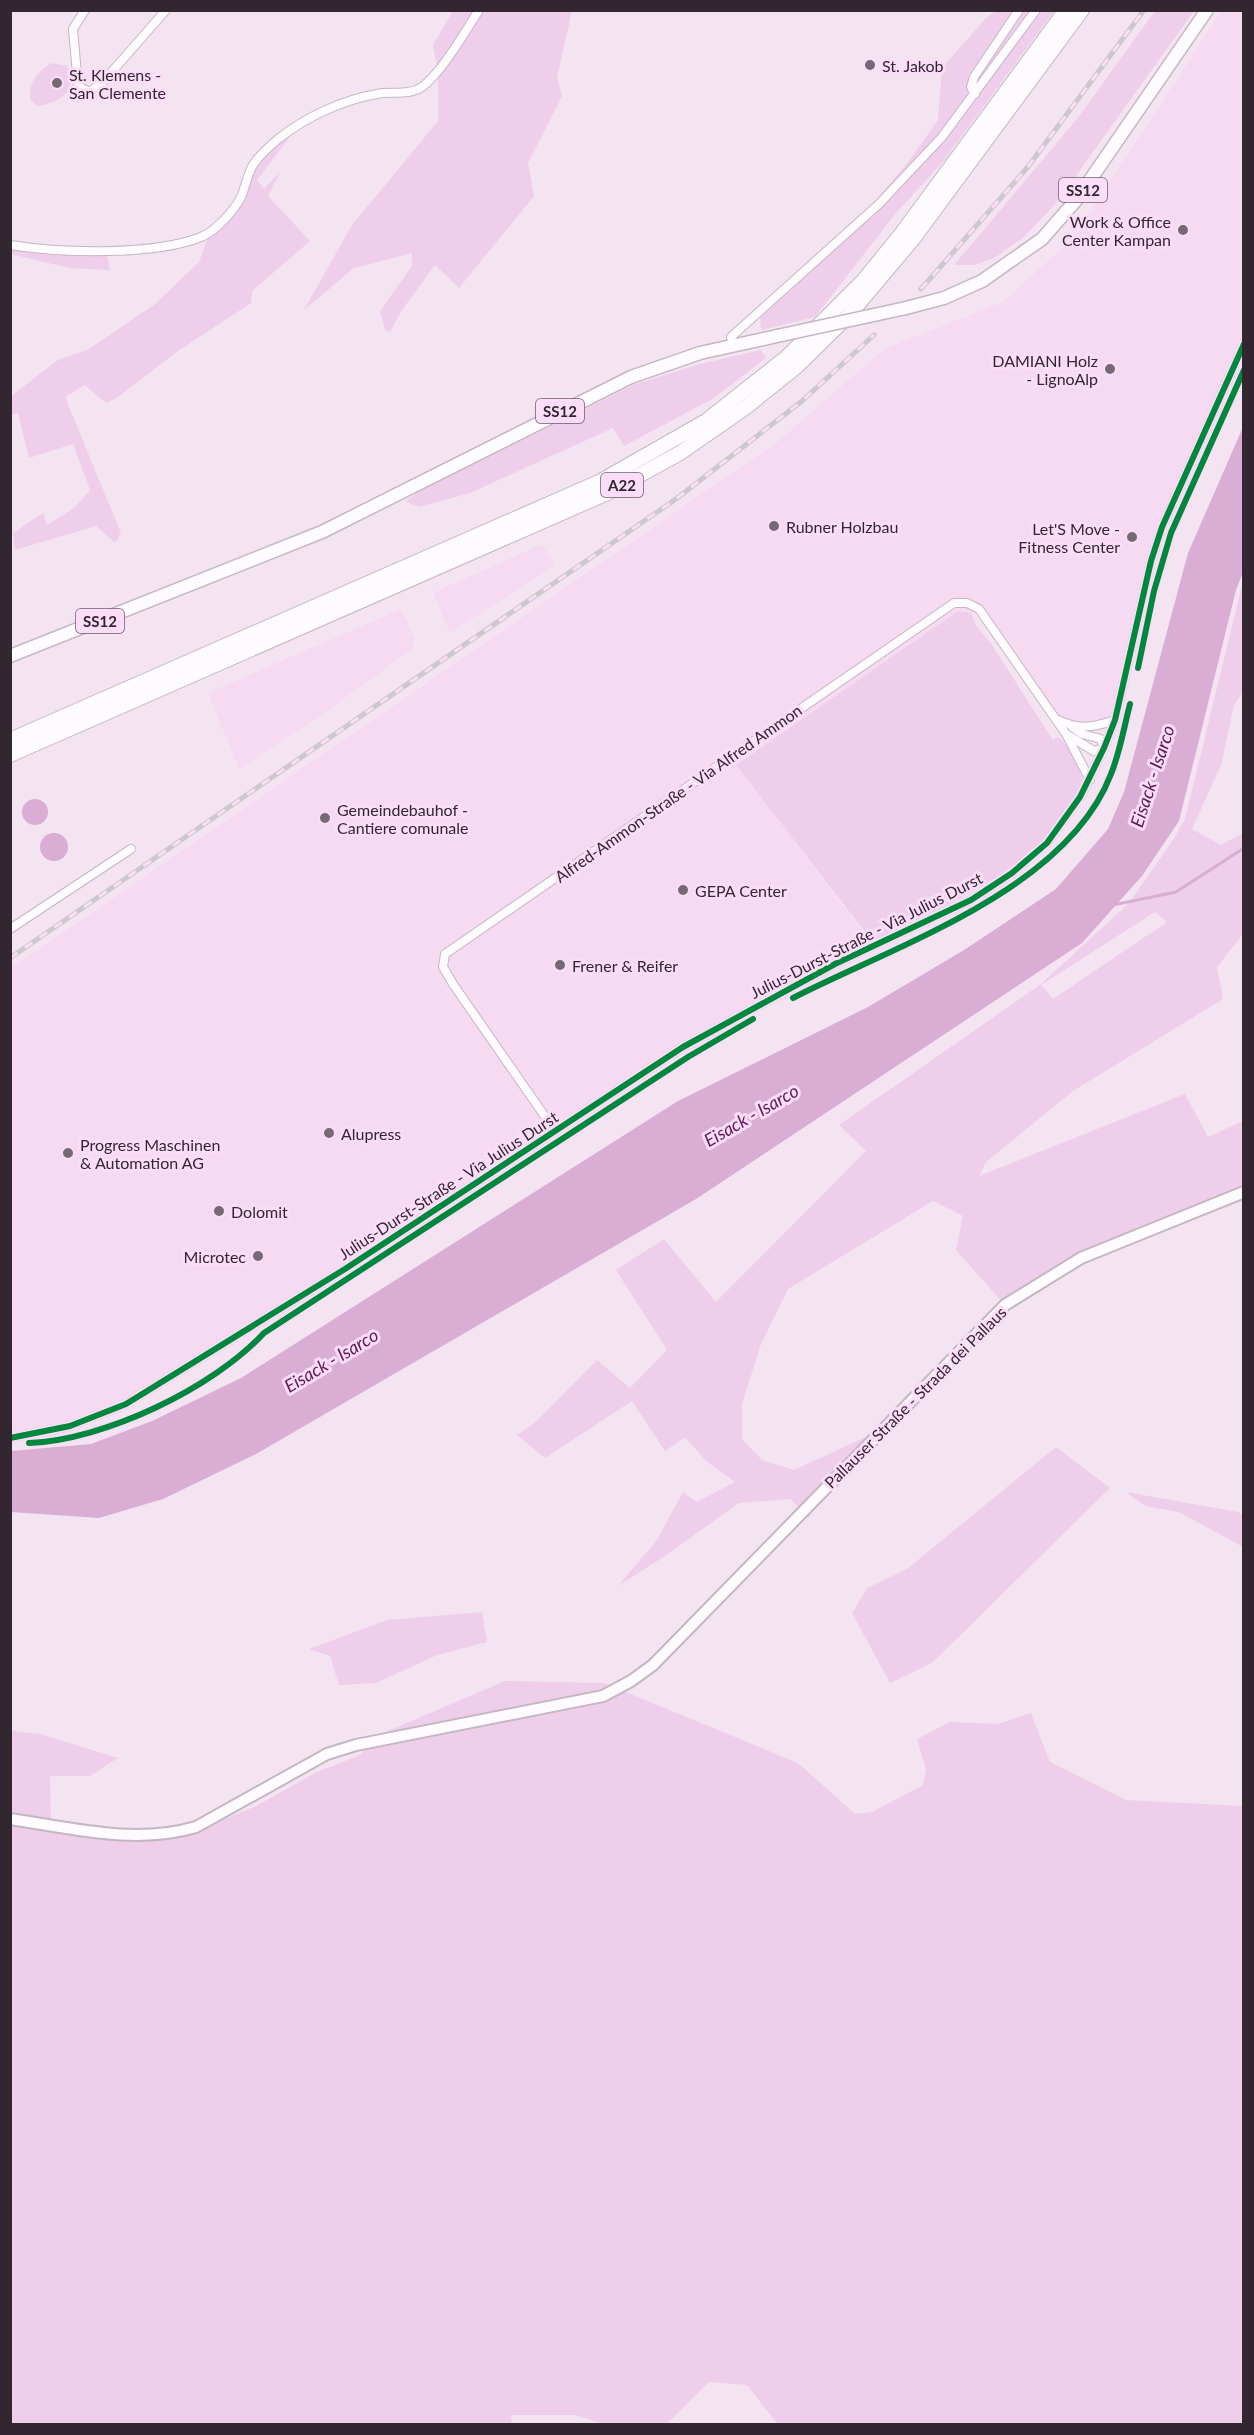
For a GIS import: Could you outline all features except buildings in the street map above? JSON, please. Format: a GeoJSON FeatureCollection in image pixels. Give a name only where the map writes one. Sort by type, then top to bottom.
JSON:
{"type":"FeatureCollection","features":[{"type":"Feature","properties":{"kind":"highway","name":"A22"},"geometry":{"type":"LineString","coordinates":[[10,740],[599,482],[706,420],[787,357],[863,280],[902,233],[1066,10]]}},
{"type":"Feature","properties":{"kind":"highway","name":"A22"},"geometry":{"type":"LineString","coordinates":[[10,755],[605,494],[680,453],[714,431],[796,367],[874,288],[1082,10]]}},
{"type":"Feature","properties":{"kind":"main road","name":"SS12"},"geometry":{"type":"LineString","coordinates":[[10,656],[322,532],[631,377],[689,356],[906,308],[944,298],[973,286],[997,273],[1042,239],[1077,199],[1207,10]]}},
{"type":"Feature","properties":{"kind":"street"},"geometry":{"type":"LineString","coordinates":[[85,10],[75,21],[73,37],[78,86],[89,92],[102,83],[165,10]]}},
{"type":"Feature","properties":{"kind":"street"},"geometry":{"type":"LineString","coordinates":[[10,245],[35,249],[154,248],[195,239],[210,232],[241,196],[255,162],[278,139],[315,115],[348,101],[379,93],[403,93],[422,87],[455,47],[479,10]]}},
{"type":"Feature","properties":{"kind":"street"},"geometry":{"type":"LineString","coordinates":[[975,94],[971,87],[974,77],[1019,10]]}},
{"type":"Feature","properties":{"kind":"street"},"geometry":{"type":"LineString","coordinates":[[733,346],[731,337],[879,204],[942,137],[1036,10]]}},
{"type":"Feature","properties":{"kind":"street","name":"Julius-Durst-Straße - Via Julius Durst"},"geometry":{"type":"LineString","coordinates":[[10,1437],[70,1426],[101,1416],[147,1391],[345,1269],[683,1047],[835,964],[971,900],[1012,873],[1047,843],[1070,815],[1090,780],[1104,748],[1115,720],[1148,571],[1162,527],[1244,344]]}},
{"type":"Feature","properties":{"kind":"street","name":"Alfred-Ammon-Straße - Via Alfred Ammon"},"geometry":{"type":"LineString","coordinates":[[555,1131],[453,984],[443,967],[445,954],[954,603],[967,603],[979,609],[1066,734],[1090,780]]}},
{"type":"Feature","properties":{"kind":"street","name":"Alfred-Ammon-Straße - Via Alfred Ammon"},"geometry":{"type":"LineString","coordinates":[[1056,719],[1082,734],[1101,739],[1104,748],[1094,751],[1066,734]]}},
{"type":"Feature","properties":{"kind":"street"},"geometry":{"type":"LineString","coordinates":[[1072,727],[1097,726],[1115,720]]}},
{"type":"Feature","properties":{"kind":"street"},"geometry":{"type":"LineString","coordinates":[[10,929],[131,849]]}},
{"type":"Feature","properties":{"kind":"street","name":"Pallauser Straße - Strada dei Pallaus"},"geometry":{"type":"LineString","coordinates":[[10,1818],[102,1833],[148,1836],[174,1833],[196,1827],[327,1754],[356,1745],[603,1696],[631,1681],[653,1665],[1005,1305],[1081,1258],[1244,1192]]}},
{"type":"Feature","properties":{"kind":"shaded area"},"geometry":{"type":"Polygon","coordinates":[[[453,11],[572,11],[557,77],[562,96],[528,163],[534,196],[459,288],[435,265],[402,310],[390,332],[385,330],[380,311],[412,266],[412,253],[354,268],[304,310],[352,225],[438,121],[438,73],[433,45],[453,11]]]}},
{"type":"Feature","properties":{"kind":"shaded area"},"geometry":{"type":"Polygon","coordinates":[[[996,11],[1054,11],[942,163],[896,213],[815,317],[761,330],[760,314],[835,249],[908,162],[938,120],[942,68],[986,18],[996,11]]]}},
{"type":"Feature","properties":{"kind":"shaded area"},"geometry":{"type":"Polygon","coordinates":[[[1155,11],[1194,11],[1058,201],[1024,237],[996,257],[974,265],[954,265],[1077,119],[1155,11]]]}},
{"type":"Feature","properties":{"kind":"shaded area"},"geometry":{"type":"Polygon","coordinates":[[[1221,11],[1243,11],[1243,344],[1162,527],[1115,720],[1097,726],[1056,719],[978,614],[958,611],[736,765],[874,946],[683,1047],[345,1269],[101,1416],[11,1438],[10,969],[776,443],[884,349],[1003,302],[1075,236],[1221,11]]]}},
{"type":"Feature","properties":{"kind":"shaded area"},"geometry":{"type":"Polygon","coordinates":[[[52,63],[67,66],[71,75],[69,89],[59,99],[37,106],[30,99],[31,87],[39,73],[52,63]]]}},
{"type":"Feature","properties":{"kind":"shaded area"},"geometry":{"type":"Polygon","coordinates":[[[299,125],[257,180],[264,189],[281,171],[268,196],[310,241],[252,291],[251,303],[178,351],[115,399],[106,403],[85,385],[65,397],[121,533],[115,543],[96,526],[15,550],[13,533],[43,513],[47,525],[74,508],[90,490],[73,444],[29,458],[18,413],[11,415],[11,396],[58,360],[89,349],[155,304],[199,262],[210,232],[230,213],[255,162],[299,125]]]}},
{"type":"Feature","properties":{"kind":"shaded area"},"geometry":{"type":"Polygon","coordinates":[[[11,243],[29,246],[106,248],[110,270],[69,268],[11,254],[11,243]]]}},
{"type":"Feature","properties":{"kind":"shaded area"},"geometry":{"type":"Polygon","coordinates":[[[761,350],[766,358],[714,398],[624,446],[613,428],[470,493],[419,507],[405,501],[428,486],[636,384],[700,364],[761,350]]]}},
{"type":"Feature","properties":{"kind":"shaded area"},"geometry":{"type":"Polygon","coordinates":[[[542,544],[555,565],[450,633],[433,593],[542,544]]]}},
{"type":"Feature","properties":{"kind":"shaded area"},"geometry":{"type":"Polygon","coordinates":[[[1243,581],[1243,692],[1234,705],[1221,765],[1192,829],[1221,845],[1243,833],[1243,934],[1217,967],[1223,999],[1073,1091],[986,1162],[979,1176],[1185,1094],[1208,1137],[1243,1121],[1243,1201],[1104,1252],[1062,1272],[1005,1305],[956,1250],[963,1216],[933,1201],[788,1289],[761,1344],[742,1404],[742,1439],[762,1460],[794,1470],[885,1428],[820,1493],[809,1518],[790,1499],[739,1503],[665,1556],[618,1586],[657,1540],[683,1492],[697,1502],[735,1482],[706,1461],[685,1437],[665,1451],[632,1401],[545,1458],[517,1435],[536,1422],[597,1360],[630,1388],[667,1350],[616,1270],[664,1239],[716,1302],[866,1151],[839,1125],[1041,984],[1129,903],[1185,819],[1243,581]],[[1155,912],[1041,985],[1053,999],[1167,922],[1155,912]]]}},
{"type":"Feature","properties":{"kind":"shaded area"},"geometry":{"type":"Polygon","coordinates":[[[401,609],[415,639],[412,649],[327,711],[239,769],[208,693],[401,609]]]}},
{"type":"Feature","properties":{"kind":"shaded area"},"geometry":{"type":"Polygon","coordinates":[[[958,611],[971,613],[977,627],[992,645],[1053,740],[1059,737],[1074,753],[1083,782],[1069,810],[1048,835],[1022,858],[993,879],[962,897],[872,941],[736,765],[958,611]]]}},
{"type":"Feature","properties":{"kind":"shaded area"},"geometry":{"type":"Polygon","coordinates":[[[1056,1447],[1110,1488],[932,1663],[890,1683],[852,1613],[867,1588],[907,1569],[1056,1447]]]}},
{"type":"Feature","properties":{"kind":"shaded area"},"geometry":{"type":"Polygon","coordinates":[[[1126,1492],[1238,1512],[1243,1515],[1243,1547],[1179,1512],[1145,1506],[1126,1492]]]}},
{"type":"Feature","properties":{"kind":"shaded area"},"geometry":{"type":"Polygon","coordinates":[[[482,1612],[487,1642],[437,1655],[376,1683],[339,1685],[330,1656],[309,1649],[387,1620],[482,1612]]]}},
{"type":"Feature","properties":{"kind":"shaded area"},"geometry":{"type":"Polygon","coordinates":[[[505,1681],[604,1683],[798,1763],[855,1814],[872,1812],[923,1785],[926,1769],[917,1739],[950,1722],[998,1724],[1031,1713],[1050,1762],[1126,1800],[1243,1806],[1243,2424],[775,2424],[776,2422],[747,2385],[709,2382],[667,2424],[604,2424],[575,2415],[511,2415],[512,2424],[11,2424],[11,1731],[40,1734],[118,1758],[90,1776],[50,1776],[51,1822],[148,1834],[201,1829],[256,1806],[317,1772],[358,1756],[388,1731],[505,1681]]]}},
{"type":"Feature","properties":{"kind":"water","name":"Eisack - Isarco"},"geometry":{"type":"Polygon","coordinates":[[[1243,427],[1243,572],[1236,590],[1179,821],[1142,876],[1082,943],[696,1199],[256,1454],[163,1499],[99,1518],[11,1512],[11,1451],[91,1444],[152,1421],[241,1378],[678,1101],[868,1007],[964,950],[1056,889],[1108,829],[1124,792],[1188,553],[1243,427]]]}},
{"type":"Feature","properties":{"kind":"water"},"geometry":{"type":"Polygon","coordinates":[[[35,799],[44,803],[48,812],[44,821],[35,825],[26,821],[22,812],[26,803],[35,799]]]}},
{"type":"Feature","properties":{"kind":"water"},"geometry":{"type":"Polygon","coordinates":[[[54,833],[64,837],[68,847],[64,857],[54,861],[44,857],[40,847],[44,837],[54,833]]]}},
{"type":"Feature","properties":{"kind":"waterway"},"geometry":{"type":"LineString","coordinates":[[1113,905],[1176,892],[1244,848]]}},
{"type":"Feature","properties":{"kind":"railway"},"geometry":{"type":"LineString","coordinates":[[921,289],[1027,168],[1144,10]]}},
{"type":"Feature","properties":{"kind":"railway"},"geometry":{"type":"LineString","coordinates":[[10,958],[676,499],[802,401],[874,335]]}},
{"type":"Feature","properties":{"kind":"cycle path"},"geometry":{"type":"LineString","coordinates":[[10,1438],[70,1426],[126,1404],[345,1269],[683,1047],[835,964],[971,900],[1012,873],[1047,843],[1080,797],[1104,748],[1115,720],[1151,561],[1162,527],[1244,344]]}},
{"type":"Feature","properties":{"kind":"cycle path"},"geometry":{"type":"LineString","coordinates":[[1138,668],[1154,591],[1171,533],[1244,370]]}},
{"type":"Feature","properties":{"kind":"cycle path"},"geometry":{"type":"LineString","coordinates":[[793,998],[926,935],[973,910],[1018,882],[1057,851],[1089,815],[1111,774],[1130,704]]}},
{"type":"Feature","properties":{"kind":"cycle path"},"geometry":{"type":"LineString","coordinates":[[29,1443],[59,1440],[91,1432],[156,1408],[187,1391],[216,1373],[264,1333],[688,1057],[753,1019]]}},
{"type":"Feature","properties":{"kind":"place","name":"St. Jakob"},"geometry":{"type":"Point","coordinates":[870,65]}},
{"type":"Feature","properties":{"kind":"place","name":"St. Klemens - San Clemente"},"geometry":{"type":"Point","coordinates":[57,83]}},
{"type":"Feature","properties":{"kind":"place","name":"Work & Office Center Kampan"},"geometry":{"type":"Point","coordinates":[1183,230]}},
{"type":"Feature","properties":{"kind":"place","name":"DAMIANI Holz - LignoAlp"},"geometry":{"type":"Point","coordinates":[1110,369]}},
{"type":"Feature","properties":{"kind":"place","name":"Rubner Holzbau"},"geometry":{"type":"Point","coordinates":[774,526]}},
{"type":"Feature","properties":{"kind":"place","name":"Let'S Move - Fitness Center"},"geometry":{"type":"Point","coordinates":[1132,537]}},
{"type":"Feature","properties":{"kind":"place","name":"Gemeindebauhof - Cantiere comunale"},"geometry":{"type":"Point","coordinates":[325,818]}},
{"type":"Feature","properties":{"kind":"place","name":"GEPA Center"},"geometry":{"type":"Point","coordinates":[683,890]}},
{"type":"Feature","properties":{"kind":"place","name":"Frener & Reifer"},"geometry":{"type":"Point","coordinates":[560,965]}},
{"type":"Feature","properties":{"kind":"place","name":"Alupress"},"geometry":{"type":"Point","coordinates":[329,1133]}},
{"type":"Feature","properties":{"kind":"place","name":"Progress Maschinen & Automation AG"},"geometry":{"type":"Point","coordinates":[68,1153]}},
{"type":"Feature","properties":{"kind":"place","name":"Dolomit"},"geometry":{"type":"Point","coordinates":[219,1211]}},
{"type":"Feature","properties":{"kind":"place","name":"Microtec"},"geometry":{"type":"Point","coordinates":[258,1256]}}]}
